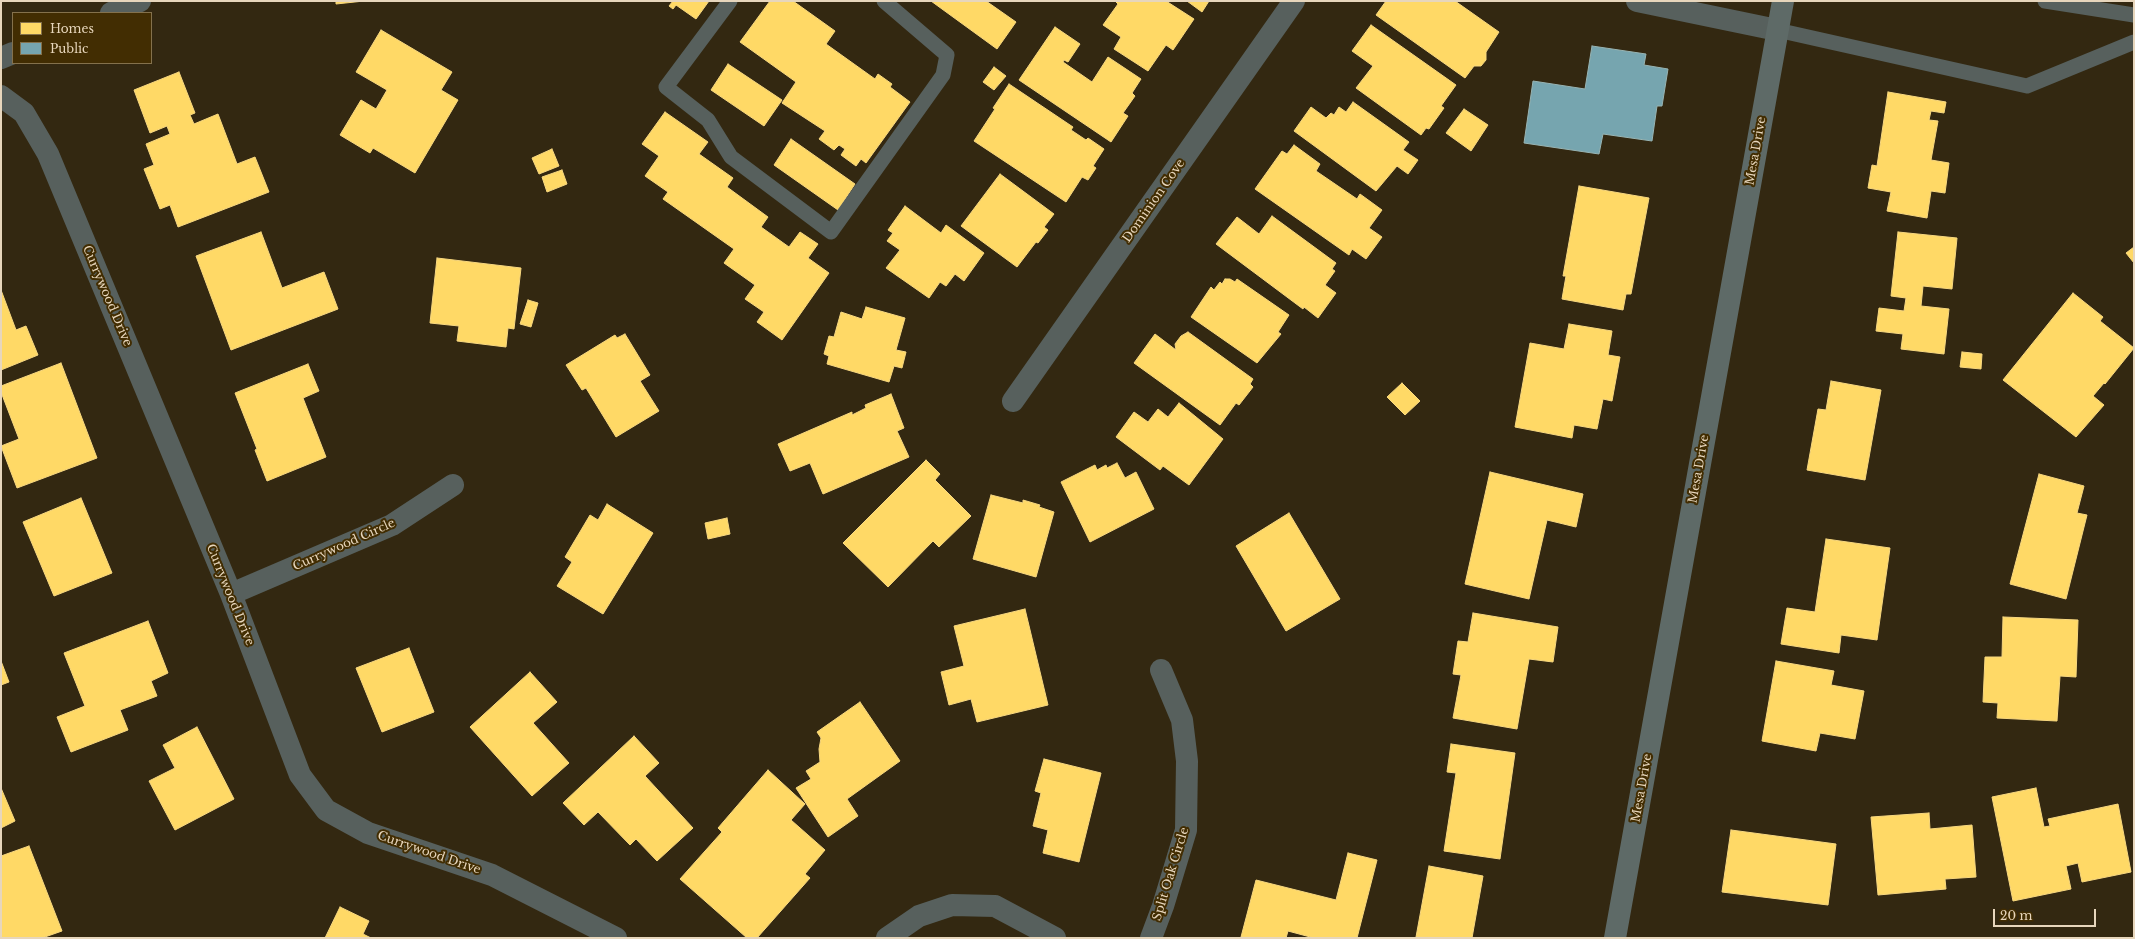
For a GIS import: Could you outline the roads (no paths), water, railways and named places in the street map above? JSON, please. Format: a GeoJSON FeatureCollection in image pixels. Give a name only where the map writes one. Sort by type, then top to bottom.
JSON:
{"type":"FeatureCollection","features":[{"type":"Feature","properties":{"kind":"street"},"geometry":{"type":"LineString","coordinates":[[113,12],[140,1]]}},
{"type":"Feature","properties":{"kind":"street","name":"Dominion Cove"},"geometry":{"type":"LineString","coordinates":[[1013,401],[1294,1]]}},
{"type":"Feature","properties":{"kind":"street"},"geometry":{"type":"LineString","coordinates":[[1637,1],[1777,30]]}},
{"type":"Feature","properties":{"kind":"street","name":"Mesa Drive"},"geometry":{"type":"LineString","coordinates":[[1615,938],[1783,1]]}},
{"type":"Feature","properties":{"kind":"street"},"geometry":{"type":"LineString","coordinates":[[1,58],[12,53]]}},
{"type":"Feature","properties":{"kind":"street","name":"Currywood Drive"},"geometry":{"type":"LineString","coordinates":[[1,96],[24,113],[48,154],[231,594],[300,775],[326,810],[368,833],[492,875],[616,938]]}},
{"type":"Feature","properties":{"kind":"street","name":"Currywood Circle"},"geometry":{"type":"LineString","coordinates":[[231,594],[392,525],[453,485]]}},
{"type":"Feature","properties":{"kind":"street","name":"Split Oak Circle"},"geometry":{"type":"LineString","coordinates":[[1151,938],[1163,906],[1186,830],[1186,760],[1182,720],[1161,670]]}},
{"type":"Feature","properties":{"kind":"street"},"geometry":{"type":"LineString","coordinates":[[887,938],[918,916],[952,905],[995,906],[1055,938]]}},
{"type":"Feature","properties":{"kind":"lane"},"geometry":{"type":"LineString","coordinates":[[730,1],[666,87],[708,120],[731,157],[831,232],[943,75],[947,55],[884,1]]}},
{"type":"Feature","properties":{"kind":"lane"},"geometry":{"type":"LineString","coordinates":[[2045,1],[2134,15]]}},
{"type":"Feature","properties":{"kind":"lane"},"geometry":{"type":"LineString","coordinates":[[1777,30],[2027,86],[2134,42]]}}]}
